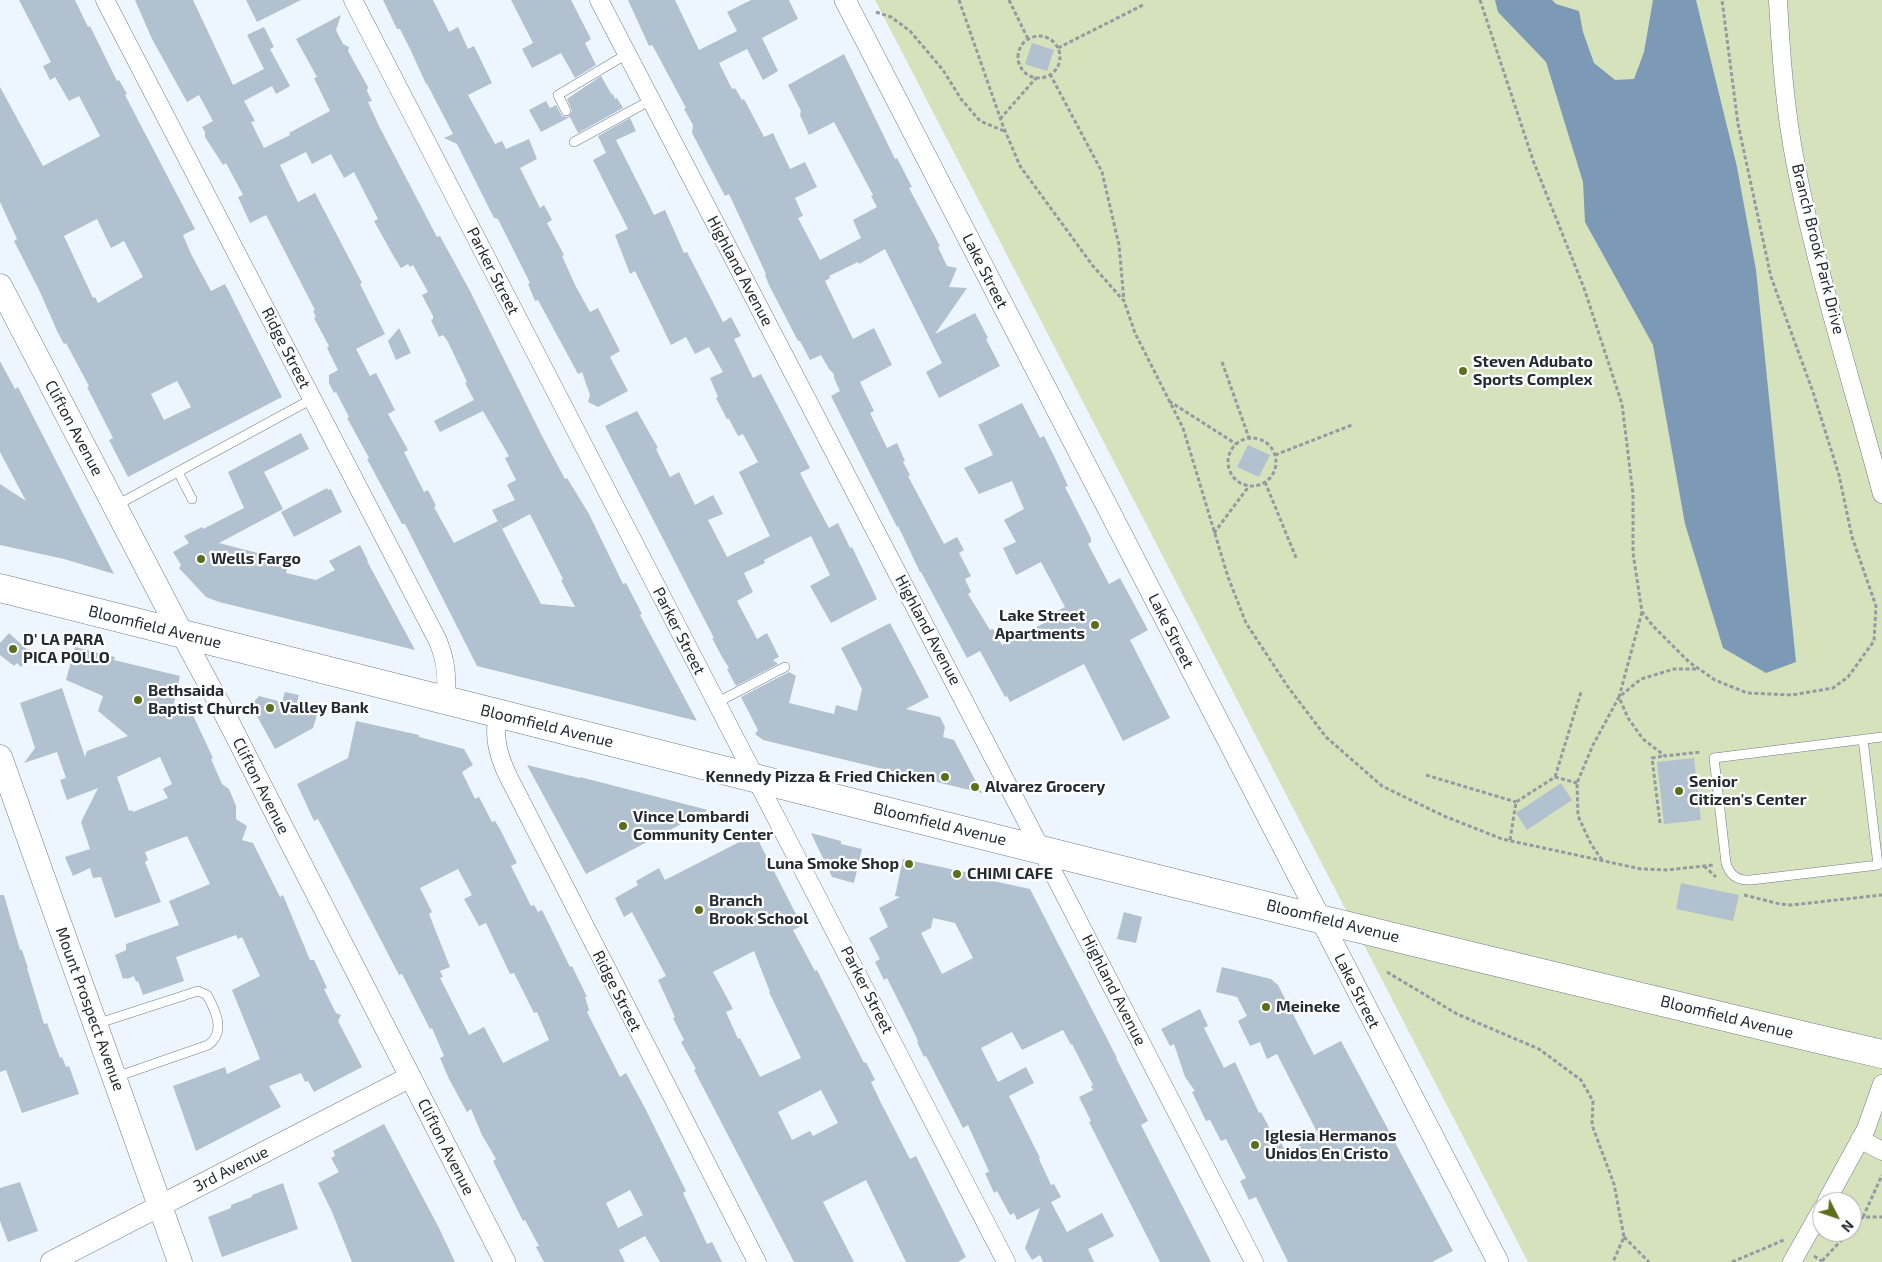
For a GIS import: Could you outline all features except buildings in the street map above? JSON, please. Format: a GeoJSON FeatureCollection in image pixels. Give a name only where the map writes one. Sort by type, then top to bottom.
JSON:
{"type":"FeatureCollection","features":[{"type":"Feature","properties":{"kind":"main road","name":"Clifton Avenue"},"geometry":{"type":"LineString","coordinates":[[0,286],[181,633]]}},
{"type":"Feature","properties":{"kind":"main road","name":"Bloomfield Avenue"},"geometry":{"type":"LineString","coordinates":[[0,588],[1319,918],[1882,1054]]}},
{"type":"Feature","properties":{"kind":"main road","name":"Mount Prospect Avenue"},"geometry":{"type":"LineString","coordinates":[[0,757],[180,1262]]}},
{"type":"Feature","properties":{"kind":"street","name":"Ridge Street"},"geometry":{"type":"LineString","coordinates":[[105,0],[438,641],[447,675],[448,686],[444,700]]}},
{"type":"Feature","properties":{"kind":"street","name":"Parker Street"},"geometry":{"type":"LineString","coordinates":[[353,0],[716,703],[834,926],[1006,1262]]}},
{"type":"Feature","properties":{"kind":"street","name":"Highland Avenue"},"geometry":{"type":"LineString","coordinates":[[599,0],[1254,1262]]}},
{"type":"Feature","properties":{"kind":"street","name":"Lake Street"},"geometry":{"type":"LineString","coordinates":[[845,0],[1498,1262]]}},
{"type":"Feature","properties":{"kind":"street","name":"Branch Brook Park Drive"},"geometry":{"type":"LineString","coordinates":[[1778,0],[1783,78],[1796,166],[1817,257],[1882,494]]}},
{"type":"Feature","properties":{"kind":"street","name":"Clifton Avenue"},"geometry":{"type":"LineString","coordinates":[[181,633],[220,705],[505,1262]]}},
{"type":"Feature","properties":{"kind":"street","name":"Ridge Street"},"geometry":{"type":"LineString","coordinates":[[498,714],[495,738],[507,774],[757,1262]]}},
{"type":"Feature","properties":{"kind":"street","name":"3rd Avenue"},"geometry":{"type":"LineString","coordinates":[[52,1262],[410,1077]]}},
{"type":"Feature","properties":{"kind":"street"},"geometry":{"type":"LineString","coordinates":[[1831,1192],[1870,1120],[1882,1084]]}},
{"type":"Feature","properties":{"kind":"street"},"geometry":{"type":"LineString","coordinates":[[1860,1140],[1882,1151]]}},
{"type":"Feature","properties":{"kind":"street"},"geometry":{"type":"LineString","coordinates":[[1792,1262],[1812,1227]]}},
{"type":"Feature","properties":{"kind":"lane"},"geometry":{"type":"LineString","coordinates":[[566,111],[558,95],[627,54]]}},
{"type":"Feature","properties":{"kind":"lane"},"geometry":{"type":"LineString","coordinates":[[574,142],[651,100]]}},
{"type":"Feature","properties":{"kind":"lane"},"geometry":{"type":"LineString","coordinates":[[115,506],[312,399]]}},
{"type":"Feature","properties":{"kind":"lane"},"geometry":{"type":"LineString","coordinates":[[178,472],[192,499]]}},
{"type":"Feature","properties":{"kind":"lane"},"geometry":{"type":"LineString","coordinates":[[716,703],[785,667]]}},
{"type":"Feature","properties":{"kind":"lane"},"geometry":{"type":"LineString","coordinates":[[1863,739],[1878,864],[1745,880],[1735,878],[1726,863],[1714,758],[1863,739],[1882,737]]}},
{"type":"Feature","properties":{"kind":"lane"},"geometry":{"type":"LineString","coordinates":[[96,1024],[198,991],[207,995],[212,1003],[219,1030],[216,1040],[208,1046],[115,1077]]}},
{"type":"Feature","properties":{"kind":"path"},"geometry":{"type":"LineString","coordinates":[[960,0],[1000,119],[1020,166],[1093,266],[1124,302]]}},
{"type":"Feature","properties":{"kind":"path"},"geometry":{"type":"LineString","coordinates":[[1008,0],[1028,39]]}},
{"type":"Feature","properties":{"kind":"path"},"geometry":{"type":"LineString","coordinates":[[1480,0],[1534,163],[1584,288],[1622,404],[1633,494],[1633,553],[1642,612],[1619,697],[1592,745],[1577,783],[1578,816],[1591,844],[1602,860]]}},
{"type":"Feature","properties":{"kind":"path"},"geometry":{"type":"LineString","coordinates":[[1642,612],[1672,646],[1700,669],[1715,680],[1746,693],[1792,695],[1833,688],[1848,677],[1874,640],[1876,606],[1852,537],[1839,475],[1813,392],[1771,277],[1738,124],[1722,0]]}},
{"type":"Feature","properties":{"kind":"path"},"geometry":{"type":"LineString","coordinates":[[1058,48],[1146,4]]}},
{"type":"Feature","properties":{"kind":"path"},"geometry":{"type":"LineString","coordinates":[[876,12],[891,17],[910,31],[943,70],[961,99],[980,121],[1005,131]]}},
{"type":"Feature","properties":{"kind":"path"},"geometry":{"type":"LineString","coordinates":[[1000,119],[1037,77],[1050,74],[1058,64],[1060,58],[1058,48],[1047,37],[1034,36],[1028,39],[1020,49],[1019,62],[1026,72],[1037,77]]}},
{"type":"Feature","properties":{"kind":"path"},"geometry":{"type":"LineString","coordinates":[[1050,74],[1102,172],[1119,245],[1124,302],[1135,333],[1183,428],[1228,577],[1246,623],[1288,687],[1326,737],[1382,786],[1444,816],[1510,840],[1654,870],[1726,863]]}},
{"type":"Feature","properties":{"kind":"path"},"geometry":{"type":"LineString","coordinates":[[1222,362],[1249,438]]}},
{"type":"Feature","properties":{"kind":"path"},"geometry":{"type":"LineString","coordinates":[[1169,400],[1236,444]]}},
{"type":"Feature","properties":{"kind":"path"},"geometry":{"type":"LineString","coordinates":[[1275,455],[1352,425]]}},
{"type":"Feature","properties":{"kind":"path"},"geometry":{"type":"LineString","coordinates":[[1214,533],[1249,486],[1265,482],[1275,470],[1275,455],[1272,448],[1259,438],[1249,438],[1236,444],[1228,457],[1230,473],[1235,479],[1249,486]]}},
{"type":"Feature","properties":{"kind":"path"},"geometry":{"type":"LineString","coordinates":[[1265,482],[1297,560]]}},
{"type":"Feature","properties":{"kind":"path"},"geometry":{"type":"LineString","coordinates":[[1619,697],[1641,679],[1674,669],[1700,669]]}},
{"type":"Feature","properties":{"kind":"path"},"geometry":{"type":"LineString","coordinates":[[1510,840],[1516,802],[1555,777],[1581,692]]}},
{"type":"Feature","properties":{"kind":"path"},"geometry":{"type":"LineString","coordinates":[[1619,697],[1628,718],[1643,739],[1665,756]]}},
{"type":"Feature","properties":{"kind":"path"},"geometry":{"type":"LineString","coordinates":[[1660,823],[1652,758],[1701,752]]}},
{"type":"Feature","properties":{"kind":"path"},"geometry":{"type":"LineString","coordinates":[[1426,775],[1516,802]]}},
{"type":"Feature","properties":{"kind":"path"},"geometry":{"type":"LineString","coordinates":[[1555,777],[1577,783]]}},
{"type":"Feature","properties":{"kind":"path"},"geometry":{"type":"LineString","coordinates":[[1703,866],[1723,883]]}},
{"type":"Feature","properties":{"kind":"path"},"geometry":{"type":"LineString","coordinates":[[1738,892],[1757,899],[1791,905],[1882,895]]}},
{"type":"Feature","properties":{"kind":"path"},"geometry":{"type":"LineString","coordinates":[[1387,972],[1457,1014],[1539,1049],[1581,1080],[1593,1101],[1592,1126],[1614,1184],[1624,1237],[1614,1262]]}},
{"type":"Feature","properties":{"kind":"path"},"geometry":{"type":"LineString","coordinates":[[1882,1175],[1863,1217],[1882,1217]]}},
{"type":"Feature","properties":{"kind":"path"},"geometry":{"type":"LineString","coordinates":[[1624,1237],[1649,1262]]}},
{"type":"Feature","properties":{"kind":"path"},"geometry":{"type":"LineString","coordinates":[[1732,1262],[1783,1239]]}},
{"type":"Feature","properties":{"kind":"path"},"geometry":{"type":"LineString","coordinates":[[1822,1262],[1840,1242]]}},
{"type":"Feature","properties":{"kind":"green space"},"geometry":{"type":"Polygon","coordinates":[[[875,0],[1882,0],[1882,1262],[1528,1262],[875,0]]]}},
{"type":"Feature","properties":{"kind":"water"},"geometry":{"type":"Polygon","coordinates":[[[1495,0],[1552,0],[1556,4],[1579,11],[1583,32],[1594,63],[1615,80],[1634,79],[1644,52],[1653,0],[1696,0],[1737,167],[1756,270],[1796,662],[1766,673],[1723,648],[1685,524],[1653,345],[1585,222],[1583,182],[1546,62],[1498,12],[1495,0]]]}},
{"type":"Feature","properties":{"kind":"place","name":"Steven Adubato Sports Complex"},"geometry":{"type":"Point","coordinates":[1463,371]}},
{"type":"Feature","properties":{"kind":"place","name":"Wells Fargo"},"geometry":{"type":"Point","coordinates":[201,559]}},
{"type":"Feature","properties":{"kind":"place","name":"Lake Street Apartments"},"geometry":{"type":"Point","coordinates":[1095,625]}},
{"type":"Feature","properties":{"kind":"place","name":"D' LA PARA PICA POLLO"},"geometry":{"type":"Point","coordinates":[13,649]}},
{"type":"Feature","properties":{"kind":"place","name":"Bethsaida Baptist Church"},"geometry":{"type":"Point","coordinates":[138,700]}},
{"type":"Feature","properties":{"kind":"place","name":"Valley Bank"},"geometry":{"type":"Point","coordinates":[270,708]}},
{"type":"Feature","properties":{"kind":"place","name":"Kennedy Pizza & Fried Chicken"},"geometry":{"type":"Point","coordinates":[945,777]}},
{"type":"Feature","properties":{"kind":"place","name":"Alvarez Grocery"},"geometry":{"type":"Point","coordinates":[975,787]}},
{"type":"Feature","properties":{"kind":"place","name":"Senior Citizen's Center"},"geometry":{"type":"Point","coordinates":[1679,791]}},
{"type":"Feature","properties":{"kind":"place","name":"Vince Lombardi Community Center"},"geometry":{"type":"Point","coordinates":[623,826]}},
{"type":"Feature","properties":{"kind":"place","name":"Luna Smoke Shop"},"geometry":{"type":"Point","coordinates":[909,864]}},
{"type":"Feature","properties":{"kind":"place","name":"CHIMI CAFE"},"geometry":{"type":"Point","coordinates":[957,874]}},
{"type":"Feature","properties":{"kind":"place","name":"Branch Brook School"},"geometry":{"type":"Point","coordinates":[699,910]}},
{"type":"Feature","properties":{"kind":"place","name":"Meineke"},"geometry":{"type":"Point","coordinates":[1266,1007]}},
{"type":"Feature","properties":{"kind":"place","name":"Iglesia Hermanos Unidos En Cristo"},"geometry":{"type":"Point","coordinates":[1255,1145]}}]}
